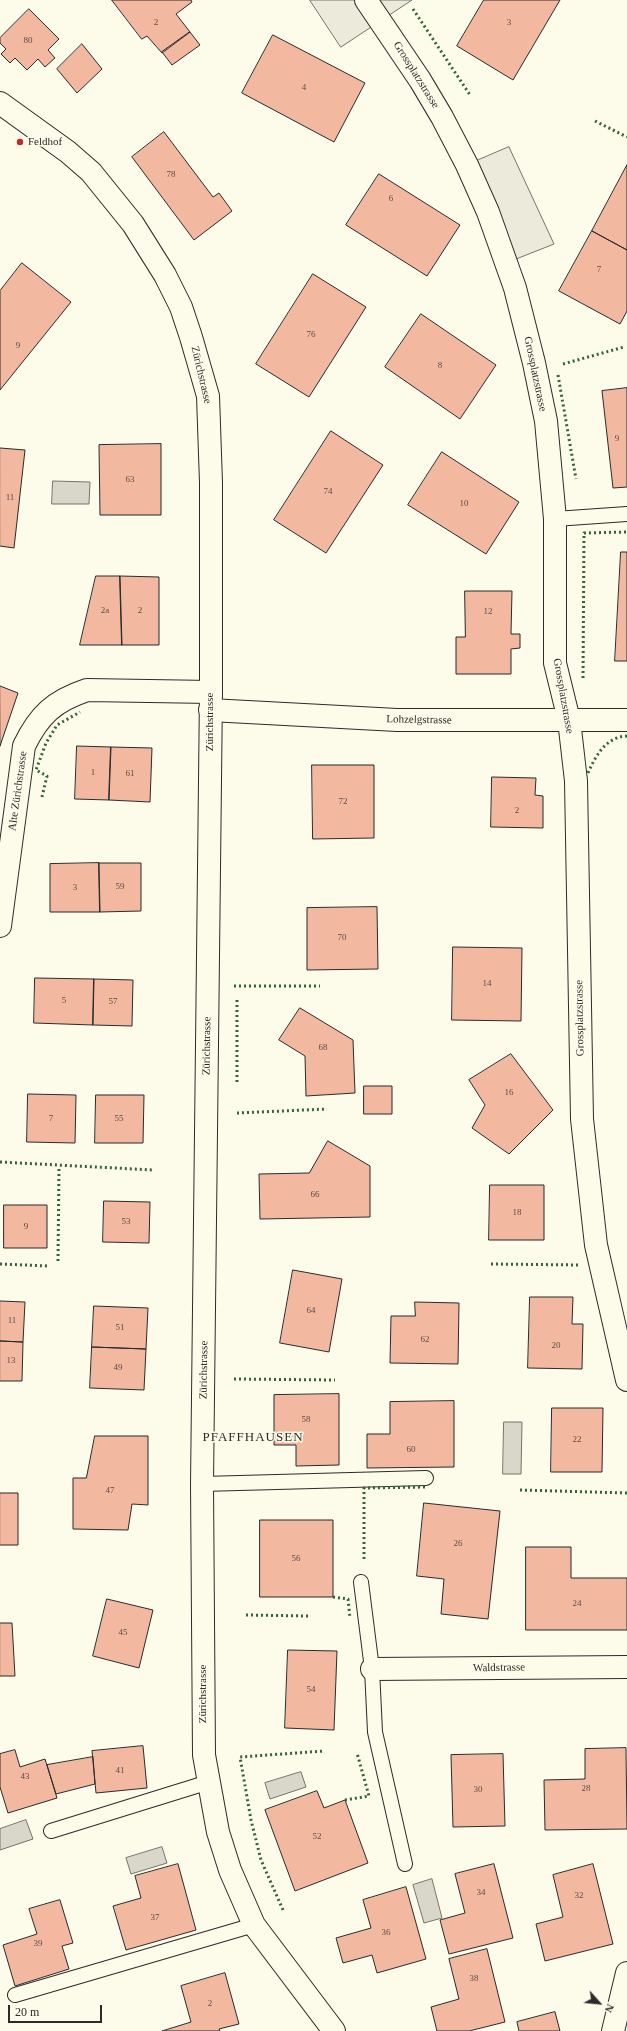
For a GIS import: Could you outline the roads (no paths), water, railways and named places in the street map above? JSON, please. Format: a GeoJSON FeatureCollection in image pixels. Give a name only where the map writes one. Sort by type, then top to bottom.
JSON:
{"type":"FeatureCollection","features":[{"type":"Feature","properties":{"kind":"street","name":"Grossplatzstrasse"},"geometry":{"type":"LineString","coordinates":[[366,0],[420,80],[442,117],[467,165],[488,212],[515,288],[534,363],[546,421],[555,520],[555,663],[569,720],[576,781],[582,1119],[596,1245],[627,1380]]}},
{"type":"Feature","properties":{"kind":"street","name":"Zürichstrasse"},"geometry":{"type":"LineString","coordinates":[[0,103],[68,152],[90,172],[115,200],[142,236],[165,275],[181,307],[192,337],[208,396],[211,483],[202,1484],[204,1755],[218,1832],[230,1870],[254,1925],[333,2031]]}},
{"type":"Feature","properties":{"kind":"street","name":"Alte Zürichstrasse"},"geometry":{"type":"LineString","coordinates":[[0,926],[24,746],[33,727],[48,709],[69,696],[87,690],[210,701]]}},
{"type":"Feature","properties":{"kind":"street","name":"Lohzelgstrasse"},"geometry":{"type":"LineString","coordinates":[[210,701],[397,720],[627,720]]}},
{"type":"Feature","properties":{"kind":"street","name":"Waldstrasse"},"geometry":{"type":"LineString","coordinates":[[372,1669],[627,1667]]}},
{"type":"Feature","properties":{"kind":"street"},"geometry":{"type":"LineString","coordinates":[[613,2031],[627,1973]]}},
{"type":"Feature","properties":{"kind":"lane"},"geometry":{"type":"LineString","coordinates":[[555,520],[627,514]]}},
{"type":"Feature","properties":{"kind":"lane"},"geometry":{"type":"LineString","coordinates":[[202,1484],[426,1478]]}},
{"type":"Feature","properties":{"kind":"lane"},"geometry":{"type":"LineString","coordinates":[[361,1582],[372,1669],[375,1732],[405,1864]]}},
{"type":"Feature","properties":{"kind":"lane"},"geometry":{"type":"LineString","coordinates":[[51,1832],[209,1782]]}},
{"type":"Feature","properties":{"kind":"lane"},"geometry":{"type":"LineString","coordinates":[[15,1995],[254,1925]]}},
{"type":"Feature","properties":{"kind":"place","name":"Feldhof"},"geometry":{"type":"Point","coordinates":[20,142]}},
{"type":"Feature","properties":{"kind":"district","name":"PFAFFHAUSEN"},"geometry":{"type":"Point","coordinates":[253,1438]}}]}
